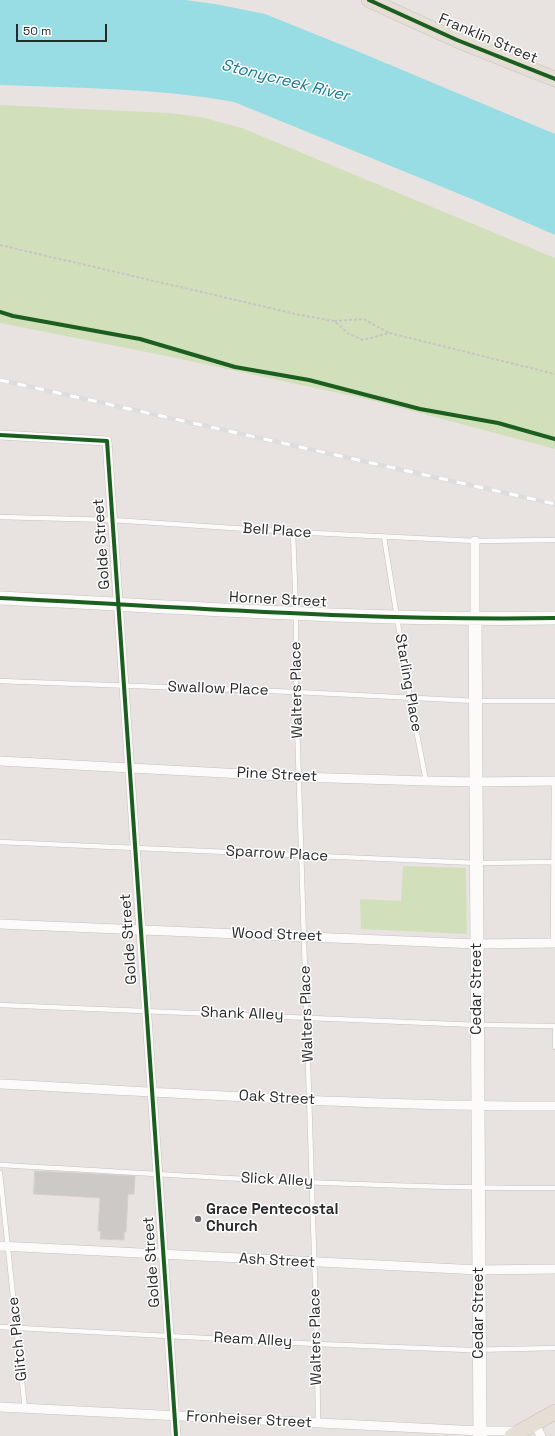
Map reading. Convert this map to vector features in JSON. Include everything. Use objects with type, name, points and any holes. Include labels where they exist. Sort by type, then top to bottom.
[{"type":"main road","name":"Franklin Street","points":[[369,0],[457,40],[555,79]]},
{"type":"main road","points":[[527,1432],[555,1412]]},
{"type":"street","name":"Golde Street","points":[[0,436],[107,441],[176,1436]]},
{"type":"street","name":"Cedar Street","points":[[475,541],[480,1433]]},
{"type":"street","name":"Horner Street","points":[[0,598],[397,617],[475,619],[555,618]]},
{"type":"street","name":"Pine Street","points":[[0,761],[300,777],[426,782],[555,781]]},
{"type":"street","name":"Wood Street","points":[[0,924],[477,944],[554,943]]},
{"type":"street","name":"Oak Street","points":[[0,1084],[309,1100],[478,1106],[555,1106]]},
{"type":"street","name":"Ash Street","points":[[4,1246],[314,1263],[479,1270],[555,1269]]},
{"type":"street","name":"Fronheiser Street","points":[[0,1408],[318,1423],[480,1433],[527,1432]]},
{"type":"lane","name":"Bell Place","points":[[0,517],[112,520],[293,532],[475,541],[555,540]]},
{"type":"lane","name":"Walters Place","points":[[293,532],[296,613],[296,692],[300,777],[301,856],[317,1344],[318,1423]]},
{"type":"lane","name":"Starling Place","points":[[384,537],[410,698],[426,782]]},
{"type":"lane","name":"Swallow Place","points":[[0,681],[296,692],[476,701],[555,701]]},
{"type":"lane","points":[[554,943],[555,781]]},
{"type":"lane","name":"Sparrow Place","points":[[0,842],[477,863],[555,862]]},
{"type":"lane","name":"Shank Alley","points":[[0,1005],[307,1017],[477,1026],[555,1026]]},
{"type":"lane","points":[[555,1026],[555,1047]]},
{"type":"lane","name":"Slick Alley","points":[[0,1165],[312,1182],[478,1188],[555,1188]]},
{"type":"lane","name":"Glitch Place","points":[[0,1173],[4,1246],[17,1328],[25,1409]]},
{"type":"lane","name":"Ream Alley","points":[[0,1328],[169,1335],[317,1344],[479,1350],[555,1348]]},
{"type":"path","points":[[0,245],[293,313],[334,321],[364,319],[389,334],[555,374]]},
{"type":"path","points":[[0,312],[13,316],[140,339],[235,367],[309,380],[420,409],[498,423],[555,439]]},
{"type":"path","points":[[334,321],[349,334],[363,340],[389,334]]},
{"type":"green space","points":[[0,105],[169,113],[201,117],[242,128],[555,258],[555,449],[371,400],[157,354],[0,323]]},
{"type":"green space","points":[[403,866],[466,868],[467,934],[361,929],[360,899],[401,901]]},
{"type":"water","name":"Stonycreek River","points":[[0,0],[185,0],[215,4],[265,14],[555,134],[555,235],[479,202],[234,102],[205,97],[147,91],[0,85]]},
{"type":"building","points":[[35,1171],[135,1176],[134,1194],[128,1194],[126,1232],[124,1232],[124,1240],[100,1239],[101,1231],[98,1231],[100,1198],[34,1194]]},
{"type":"railway","points":[[0,380],[555,504]]},
{"type":"cycle path","points":[[369,0],[457,40],[555,79]]},
{"type":"cycle path","points":[[0,312],[13,316],[140,339],[235,367],[309,380],[420,409],[498,423],[555,439]]},
{"type":"cycle path","points":[[0,435],[107,441],[176,1436]]},
{"type":"cycle path","points":[[0,598],[347,615],[555,618]]},
{"type":"place","name":"Grace Pentecostal Church","points":[[198,1219]]}]
